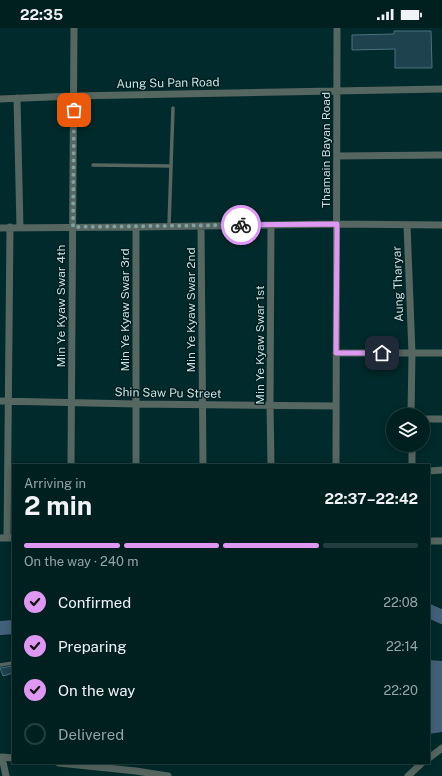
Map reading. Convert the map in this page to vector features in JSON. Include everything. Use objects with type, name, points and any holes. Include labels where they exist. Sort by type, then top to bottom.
[{"type":"street","name":"Min Ye Kyaw Swar 4th","points":[[71,464],[74,28]]},
{"type":"street","name":"Thamain Bayan Road","points":[[336,464],[338,28]]},
{"type":"street","name":"Aung Su Pan Road","points":[[0,99],[74,96],[442,90]]},
{"type":"street","points":[[17,98],[20,228]]},
{"type":"street","points":[[337,156],[442,156]]},
{"type":"street","points":[[0,228],[337,224],[442,225]]},
{"type":"street","name":"Min Ye Kyaw Swar 1st","points":[[271,225],[271,464]]},
{"type":"street","name":"Aung Tharyar","points":[[407,225],[412,353],[411,408]]},
{"type":"street","name":"Min Ye Kyaw Swar 2nd","points":[[201,226],[203,464]]},
{"type":"street","points":[[7,538],[10,227]]},
{"type":"street","name":"Min Ye Kyaw Swar 3rd","points":[[136,227],[136,464]]},
{"type":"street","points":[[336,353],[442,353]]},
{"type":"street","name":"Shin Saw Pu Street","points":[[0,401],[336,406]]},
{"type":"street","points":[[430,419],[442,419]]},
{"type":"street","points":[[412,452],[412,464]]},
{"type":"street","points":[[430,471],[442,470]]},
{"type":"street","points":[[430,541],[442,542]]},
{"type":"street","points":[[430,757],[442,748]]},
{"type":"street","points":[[6,776],[1,757],[12,758]]},
{"type":"street","points":[[68,764],[168,776]]},
{"type":"street","points":[[408,776],[421,764]]},
{"type":"lane","points":[[169,226],[173,108]]},
{"type":"lane","points":[[93,165],[171,166]]},
{"type":"lane","points":[[0,665],[12,663]]},
{"type":"water","points":[[430,660],[442,661],[442,732],[430,734]]},
{"type":"building","points":[[394,31],[431,31],[432,68],[395,68],[395,49],[352,50],[352,35],[394,34]]},
{"type":"building","points":[[12,666],[12,673],[3,676],[0,668]]},
{"type":"waterway","points":[[430,611],[442,617]]},
{"type":"waterway","points":[[0,628],[12,627]]},
{"type":"way so far","points":[[74,110],[73,227],[241,225]]},
{"type":"route","points":[[241,225],[337,224],[336,353],[382,353]]}]
